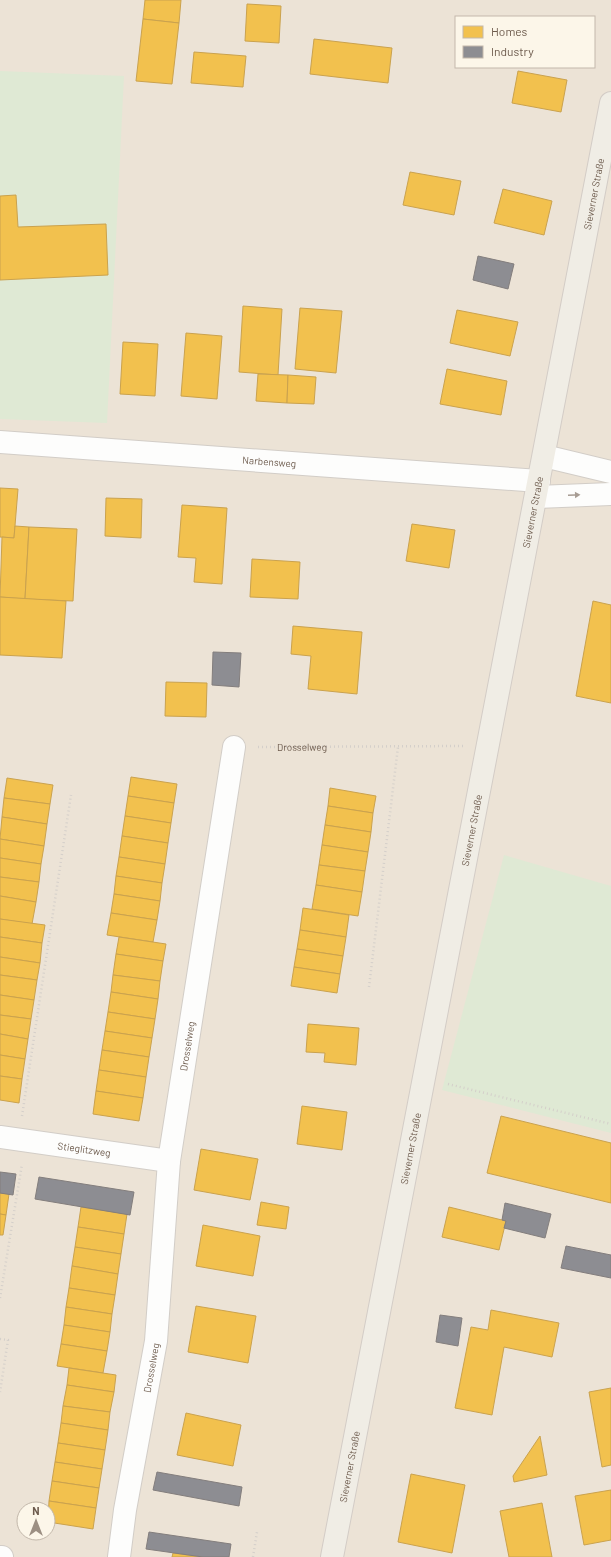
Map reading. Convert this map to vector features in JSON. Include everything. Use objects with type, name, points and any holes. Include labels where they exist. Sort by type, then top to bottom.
[{"type":"main road","name":"Sieverner Straße","points":[[332,1557],[611,103]]},
{"type":"street","name":"Narbensweg","points":[[0,442],[538,489],[611,494]]},
{"type":"street","points":[[544,456],[611,472]]},
{"type":"street","name":"Drosselweg","points":[[118,1557],[125,1510],[156,1341],[169,1161],[234,746]]},
{"type":"street","name":"Stieglitzweg","points":[[15,1139],[169,1161]]},
{"type":"path","name":"Drosselweg","points":[[234,746],[446,746]]},
{"type":"path","points":[[369,987],[398,747]]},
{"type":"path","points":[[0,1298],[15,1139],[71,795]]},
{"type":"path","points":[[424,1078],[611,1124]]},
{"type":"path","points":[[0,1339],[8,1340],[0,1392]]},
{"type":"path","points":[[253,1557],[257,1532]]},
{"type":"shaded area","points":[[0,0],[611,0],[611,1557],[0,1557]]},
{"type":"green space","points":[[0,71],[124,76],[107,423],[0,419]]},
{"type":"green space","points":[[504,855],[611,886],[611,1133],[442,1090]]},
{"type":"building: Homes","points":[[145,0],[181,0],[179,23],[143,19]]},
{"type":"building: Homes","points":[[247,4],[281,6],[279,43],[245,41]]},
{"type":"building: Homes","points":[[143,19],[179,23],[172,84],[136,81]]},
{"type":"building: Homes","points":[[314,39],[392,48],[388,83],[310,74]]},
{"type":"building: Homes","points":[[194,52],[246,56],[243,87],[191,83]]},
{"type":"building: Homes","points":[[518,71],[567,80],[561,112],[512,103]]},
{"type":"building: Homes","points":[[410,172],[461,181],[454,215],[403,205]]},
{"type":"building: Homes","points":[[503,189],[552,201],[544,235],[494,223]]},
{"type":"building: Homes","points":[[16,195],[18,227],[106,224],[108,275],[0,280],[0,196]]},
{"type":"building: Homes","points":[[243,306],[282,309],[278,375],[239,372]]},
{"type":"building: Homes","points":[[300,308],[342,311],[336,373],[295,369]]},
{"type":"building: Homes","points":[[457,310],[518,322],[510,356],[450,343]]},
{"type":"building: Homes","points":[[186,333],[222,336],[217,399],[181,396]]},
{"type":"building: Homes","points":[[123,342],[158,344],[155,396],[120,394]]},
{"type":"building: Homes","points":[[447,369],[507,381],[501,415],[440,404]]},
{"type":"building: Homes","points":[[258,374],[288,375],[287,403],[256,401]]},
{"type":"building: Homes","points":[[288,375],[316,377],[314,404],[287,403]]},
{"type":"building: Homes","points":[[0,488],[18,489],[14,538],[0,537]]},
{"type":"building: Homes","points":[[106,498],[142,499],[141,538],[105,536]]},
{"type":"building: Homes","points":[[182,505],[227,508],[222,584],[194,582],[196,558],[178,557]]},
{"type":"building: Homes","points":[[412,524],[455,530],[449,568],[406,561]]},
{"type":"building: Homes","points":[[15,526],[29,527],[25,599],[0,597],[2,537],[14,538]]},
{"type":"building: Homes","points":[[29,527],[77,529],[73,601],[25,599]]},
{"type":"building: Homes","points":[[252,559],[300,562],[298,599],[250,597]]},
{"type":"building: Homes","points":[[0,597],[66,601],[62,658],[0,655]]},
{"type":"building: Homes","points":[[593,601],[611,605],[611,703],[576,696]]},
{"type":"building: Homes","points":[[293,626],[362,632],[357,694],[308,689],[311,656],[291,654]]},
{"type":"building: Homes","points":[[166,682],[207,683],[206,717],[165,716]]},
{"type":"building: Homes","points":[[131,777],[177,784],[174,803],[128,796]]},
{"type":"building: Homes","points":[[7,778],[53,785],[50,804],[4,798]]},
{"type":"building: Homes","points":[[330,788],[376,796],[373,813],[328,806]]},
{"type":"building: Homes","points":[[128,796],[174,803],[171,823],[125,816]]},
{"type":"building: Homes","points":[[4,798],[50,804],[47,824],[2,817]]},
{"type":"building: Homes","points":[[328,806],[373,813],[371,832],[325,825]]},
{"type":"building: Homes","points":[[125,816],[171,823],[168,843],[122,836]]},
{"type":"building: Homes","points":[[2,817],[47,824],[44,846],[0,839]]},
{"type":"building: Homes","points":[[325,825],[371,832],[368,852],[322,845]]},
{"type":"building: Homes","points":[[122,836],[168,843],[165,864],[119,857]]},
{"type":"building: Homes","points":[[0,839],[44,846],[41,864],[0,858]]},
{"type":"building: Homes","points":[[322,845],[368,852],[365,871],[319,865]]},
{"type":"building: Homes","points":[[119,857],[165,864],[162,883],[116,876]]},
{"type":"building: Homes","points":[[0,858],[41,864],[39,882],[0,877]]},
{"type":"building: Homes","points":[[319,865],[365,871],[362,892],[316,885]]},
{"type":"building: Homes","points":[[116,876],[162,883],[160,901],[114,894]]},
{"type":"building: Homes","points":[[0,877],[39,882],[36,902],[0,896]]},
{"type":"building: Homes","points":[[316,885],[362,892],[358,916],[312,909]]},
{"type":"building: Homes","points":[[114,894],[160,901],[157,920],[111,913]]},
{"type":"building: Homes","points":[[0,896],[36,902],[32,924],[0,919]]},
{"type":"building: Homes","points":[[303,908],[349,915],[346,937],[300,930]]},
{"type":"building: Homes","points":[[111,913],[157,920],[153,942],[107,935]]},
{"type":"building: Homes","points":[[0,919],[45,925],[42,943],[0,937]]},
{"type":"building: Homes","points":[[300,930],[346,937],[343,956],[297,949]]},
{"type":"building: Homes","points":[[0,937],[42,943],[40,963],[0,957]]},
{"type":"building: Homes","points":[[119,937],[166,944],[163,961],[116,954]]},
{"type":"building: Homes","points":[[297,949],[343,956],[340,974],[294,967]]},
{"type":"building: Homes","points":[[116,954],[163,961],[160,981],[113,975]]},
{"type":"building: Homes","points":[[0,957],[40,963],[37,980],[0,975]]},
{"type":"building: Homes","points":[[294,967],[340,974],[337,993],[291,986]]},
{"type":"building: Homes","points":[[0,975],[37,980],[34,1000],[0,995]]},
{"type":"building: Homes","points":[[113,975],[160,981],[158,999],[111,992]]},
{"type":"building: Homes","points":[[111,992],[158,999],[155,1019],[108,1012]]},
{"type":"building: Homes","points":[[0,995],[34,1000],[31,1019],[0,1015]]},
{"type":"building: Homes","points":[[108,1012],[155,1019],[152,1038],[105,1031]]},
{"type":"building: Homes","points":[[0,1015],[31,1019],[28,1039],[0,1034]]},
{"type":"building: Homes","points":[[308,1024],[359,1028],[356,1065],[324,1062],[325,1053],[306,1052]]},
{"type":"building: Homes","points":[[105,1031],[152,1038],[149,1057],[102,1050]]},
{"type":"building: Homes","points":[[0,1034],[28,1039],[25,1059],[0,1055]]},
{"type":"building: Homes","points":[[102,1050],[149,1057],[146,1077],[99,1070]]},
{"type":"building: Homes","points":[[0,1055],[25,1059],[22,1079],[0,1076]]},
{"type":"building: Homes","points":[[99,1070],[146,1077],[143,1098],[96,1091]]},
{"type":"building: Homes","points":[[0,1076],[22,1079],[19,1103],[0,1100]]},
{"type":"building: Homes","points":[[96,1091],[143,1098],[139,1121],[93,1114]]},
{"type":"building: Homes","points":[[302,1106],[347,1112],[342,1150],[297,1144]]},
{"type":"building: Homes","points":[[501,1116],[611,1143],[611,1203],[487,1173]]},
{"type":"building: Homes","points":[[201,1149],[258,1159],[250,1200],[194,1190]]},
{"type":"building: Homes","points":[[0,1193],[9,1194],[6,1215],[0,1214]]},
{"type":"building: Homes","points":[[261,1202],[289,1207],[286,1229],[257,1225]]},
{"type":"building: Homes","points":[[81,1207],[127,1214],[124,1234],[78,1227]]},
{"type":"building: Homes","points":[[449,1207],[506,1221],[499,1250],[442,1237]]},
{"type":"building: Homes","points":[[0,1214],[6,1215],[3,1235],[0,1235]]},
{"type":"building: Homes","points":[[203,1225],[260,1236],[253,1276],[196,1266]]},
{"type":"building: Homes","points":[[78,1227],[124,1234],[121,1254],[75,1247]]},
{"type":"building: Homes","points":[[75,1247],[121,1254],[118,1274],[72,1266]]},
{"type":"building: Homes","points":[[72,1266],[118,1274],[115,1295],[69,1288]]},
{"type":"building: Homes","points":[[69,1288],[115,1295],[112,1314],[66,1307]]},
{"type":"building: Homes","points":[[196,1306],[256,1316],[248,1363],[188,1352]]},
{"type":"building: Homes","points":[[66,1307],[112,1314],[110,1332],[64,1325]]},
{"type":"building: Homes","points":[[491,1310],[559,1323],[552,1357],[504,1347],[492,1415],[455,1408],[471,1327],[488,1330]]},
{"type":"building: Homes","points":[[64,1325],[110,1332],[107,1351],[61,1344]]},
{"type":"building: Homes","points":[[61,1344],[107,1351],[103,1373],[57,1366]]},
{"type":"building: Homes","points":[[69,1368],[116,1375],[114,1392],[67,1385]]},
{"type":"building: Homes","points":[[67,1385],[114,1392],[110,1412],[63,1406]]},
{"type":"building: Homes","points":[[611,1388],[611,1465],[602,1467],[589,1392]]},
{"type":"building: Homes","points":[[63,1406],[110,1412],[108,1430],[61,1423]]},
{"type":"building: Homes","points":[[186,1413],[241,1425],[233,1466],[177,1455]]},
{"type":"building: Homes","points":[[61,1423],[108,1430],[105,1450],[58,1443]]},
{"type":"building: Homes","points":[[540,1436],[547,1475],[514,1482],[513,1476]]},
{"type":"building: Homes","points":[[58,1443],[105,1450],[102,1469],[55,1462]]},
{"type":"building: Homes","points":[[55,1462],[102,1469],[99,1488],[52,1481]]},
{"type":"building: Homes","points":[[411,1474],[465,1485],[452,1553],[398,1542]]},
{"type":"building: Homes","points":[[52,1481],[99,1488],[96,1508],[49,1501]]},
{"type":"building: Homes","points":[[611,1490],[611,1540],[584,1545],[575,1496]]},
{"type":"building: Homes","points":[[56,1502],[96,1508],[93,1529],[56,1523]]},
{"type":"building: Homes","points":[[542,1503],[552,1557],[509,1557],[500,1511]]},
{"type":"building: Homes","points":[[173,1553],[203,1557],[172,1557]]},
{"type":"building: Industry","points":[[478,256],[514,264],[508,289],[473,280]]},
{"type":"building: Industry","points":[[213,652],[241,653],[239,687],[212,685]]},
{"type":"building: Industry","points":[[0,1172],[16,1174],[13,1195],[0,1193]]},
{"type":"building: Industry","points":[[39,1177],[134,1192],[130,1215],[35,1199]]},
{"type":"building: Industry","points":[[505,1203],[551,1214],[545,1238],[504,1228],[506,1221],[502,1220]]},
{"type":"building: Industry","points":[[566,1246],[611,1255],[611,1278],[561,1268]]},
{"type":"building: Industry","points":[[440,1315],[462,1318],[458,1346],[436,1342]]},
{"type":"building: Industry","points":[[157,1472],[242,1487],[239,1506],[153,1490]]},
{"type":"building: Industry","points":[[149,1532],[231,1544],[229,1557],[203,1557],[146,1549]]}]
